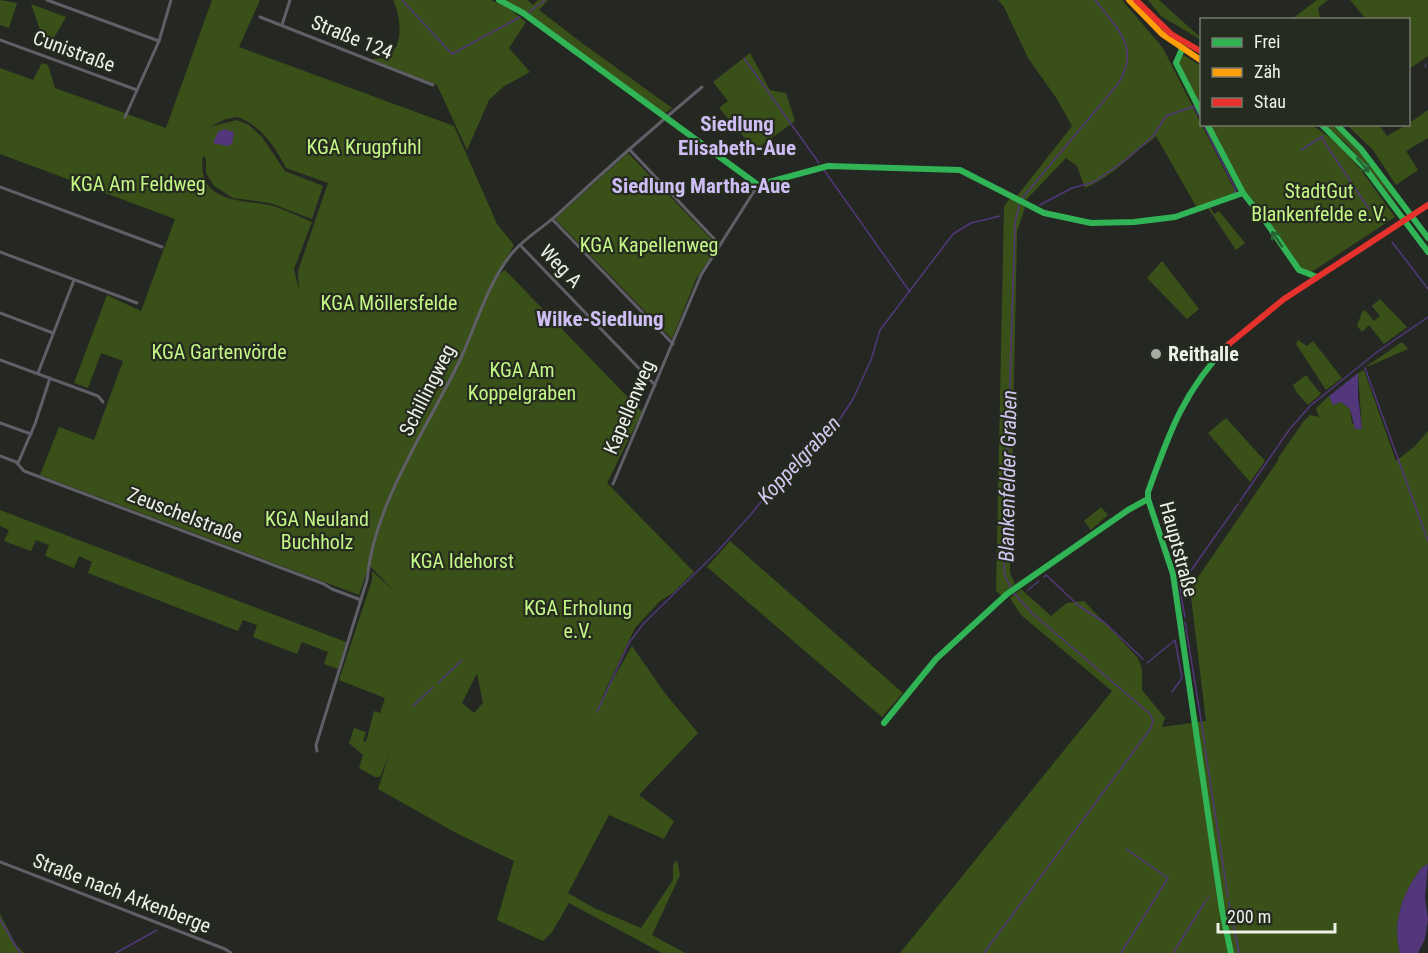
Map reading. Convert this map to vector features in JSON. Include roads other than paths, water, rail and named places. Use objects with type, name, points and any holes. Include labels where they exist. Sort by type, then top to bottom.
[{"type":"street","points":[[47,0],[159,41]]},
{"type":"street","points":[[125,117],[159,41],[171,0]]},
{"type":"street","points":[[282,25],[290,0]]},
{"type":"street","points":[[499,0],[524,14],[758,185],[828,166],[960,170],[1044,213],[1091,223],[1134,222],[1178,216],[1243,193]]},
{"type":"street","points":[[1129,0],[1156,29],[1200,60]]},
{"type":"street","points":[[1136,0],[1171,34],[1200,51]]},
{"type":"street","name":"Straße 124","points":[[260,17],[433,85]]},
{"type":"street","name":"Cunistraße","points":[[0,40],[137,90]]},
{"type":"street","points":[[1182,49],[1176,63],[1200,110]]},
{"type":"street","name":"Schillingweg","points":[[317,751],[316,745],[368,580],[370,556],[391,497],[461,357],[497,276],[520,246],[702,87]]},
{"type":"street","points":[[1208,126],[1243,193],[1295,265],[1303,273],[1317,277]]},
{"type":"street","points":[[1323,126],[1360,161],[1428,252]]},
{"type":"street","points":[[1338,126],[1361,149],[1428,238]]},
{"type":"street","points":[[629,149],[720,245]]},
{"type":"street","name":"Kapellenweg","points":[[613,484],[701,275],[758,185]]},
{"type":"street","points":[[0,188],[162,247]]},
{"type":"street","name":"Hauptstraße","points":[[1231,953],[1222,910],[1173,574],[1148,499],[1148,492],[1170,433],[1200,375],[1229,344],[1302,285],[1428,205]]},
{"type":"street","points":[[552,219],[673,344]]},
{"type":"street","name":"Weg A","points":[[520,246],[655,385]]},
{"type":"street","points":[[0,252],[137,303]]},
{"type":"street","points":[[1302,285],[1303,273]]},
{"type":"street","points":[[38,374],[74,280]]},
{"type":"street","points":[[0,312],[54,333]]},
{"type":"street","points":[[0,360],[98,396],[103,402]]},
{"type":"street","points":[[18,464],[50,378]]},
{"type":"street","points":[[0,423],[31,434]]},
{"type":"street","name":"Zeuschelstraße","points":[[0,456],[18,464],[24,471],[306,577],[361,600]]},
{"type":"street","points":[[884,723],[936,659],[1007,594],[1128,510],[1148,499]]},
{"type":"street","name":"Straße nach Arkenberge","points":[[0,862],[231,953]]},
{"type":"waterway","points":[[402,0],[452,54],[520,17]]},
{"type":"waterway","points":[[529,12],[545,0]]},
{"type":"waterway","name":"Blankenfelder Graben","points":[[1011,588],[1005,576],[1004,567],[1015,223],[1019,205],[1024,196],[1118,84],[1125,71],[1127,49],[1123,39],[1095,0]]},
{"type":"waterway","points":[[744,58],[819,163]]},
{"type":"waterway","points":[[1040,205],[1072,188],[1094,182],[1128,158],[1153,136],[1166,116],[1195,106]]},
{"type":"waterway","points":[[1194,107],[1200,118]]},
{"type":"waterway","points":[[1204,126],[1236,190],[1229,196]]},
{"type":"waterway","points":[[1323,136],[1321,137],[1369,209]]},
{"type":"waterway","points":[[1301,150],[1320,138]]},
{"type":"waterway","points":[[824,170],[910,292]]},
{"type":"waterway","name":"Koppelgraben","points":[[597,712],[629,643],[644,623],[717,552],[783,474],[840,419],[853,399],[871,360],[880,330],[953,234],[971,223],[1000,216]]},
{"type":"waterway","points":[[1392,242],[1428,289]]},
{"type":"waterway","points":[[1240,501],[1289,430],[1310,406],[1377,352],[1428,317]]},
{"type":"waterway","points":[[1365,368],[1428,541]]},
{"type":"waterway","points":[[1181,594],[1180,586],[1238,504]]},
{"type":"waterway","points":[[1044,577],[1046,575],[1079,606],[1104,622],[1143,659]]},
{"type":"waterway","points":[[1028,590],[1039,581]]},
{"type":"waterway","name":"Blankenfelder Graben","points":[[984,953],[1151,728],[1153,721],[1150,714],[1032,613],[1013,592]]},
{"type":"waterway","points":[[1181,596],[1185,617]]},
{"type":"waterway","points":[[1185,622],[1205,744]]},
{"type":"waterway","points":[[1147,663],[1175,640],[1182,678],[1172,692]]},
{"type":"waterway","points":[[438,683],[462,660]]},
{"type":"waterway","points":[[413,706],[433,687]]},
{"type":"waterway","points":[[1205,748],[1228,897]]},
{"type":"waterway","points":[[1121,953],[1168,878],[1126,849]]},
{"type":"waterway","points":[[1173,953],[1205,902]]},
{"type":"waterway","points":[[1229,902],[1239,953]]},
{"type":"waterway","points":[[0,919],[20,953]]},
{"type":"waterway","points":[[116,953],[157,930]]},
{"type":"place","name":"Reithalle","points":[[1156,354]]},
{"type":"district","name":"Siedlung Elisabeth-Aue","points":[[737,136]]},
{"type":"district","name":"Siedlung Martha-Aue","points":[[701,186]]},
{"type":"district","name":"Wilke-Siedlung","points":[[600,319]]},
{"type":"park label","name":"KGA Krugpfuhl","points":[[364,147]]},
{"type":"park label","name":"KGA Am Feldweg","points":[[138,184]]},
{"type":"park label","name":"StadtGut Blankenfelde e.V.","points":[[1319,202]]},
{"type":"park label","name":"KGA Kapellenweg","points":[[649,245]]},
{"type":"park label","name":"KGA Möllersfelde","points":[[389,303]]},
{"type":"park label","name":"KGA Gartenvörde","points":[[219,352]]},
{"type":"park label","name":"KGA Am Koppelgraben","points":[[522,382]]},
{"type":"park label","name":"KGA Neuland Buchholz","points":[[317,530]]},
{"type":"park label","name":"KGA Idehorst","points":[[462,561]]},
{"type":"park label","name":"KGA Erholung e.V.","points":[[578,620]]}]
